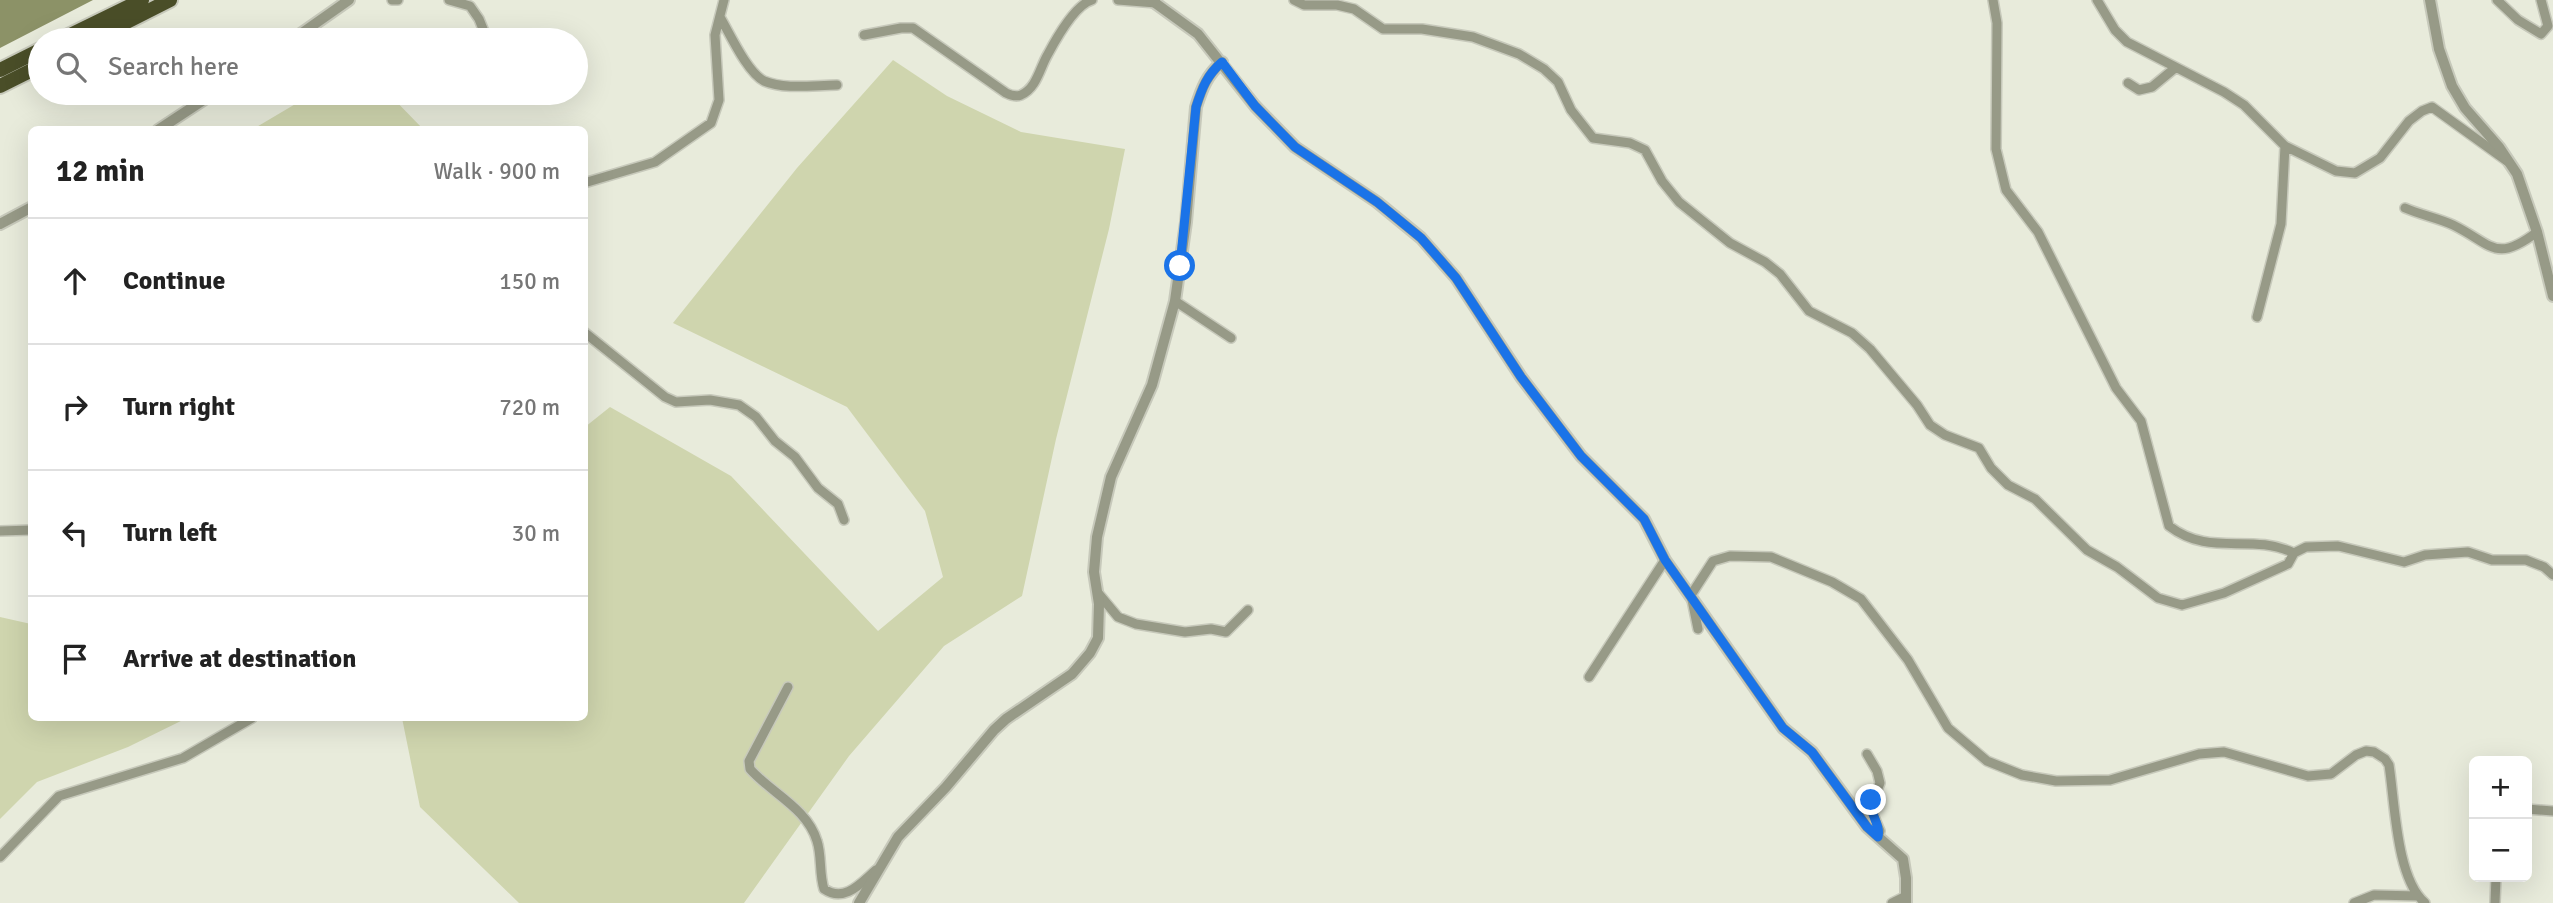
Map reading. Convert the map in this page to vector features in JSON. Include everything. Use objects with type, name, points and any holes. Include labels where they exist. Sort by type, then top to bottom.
[{"type":"highway","points":[[85,28],[142,0]]},
{"type":"highway","points":[[115,28],[170,0]]},
{"type":"highway","points":[[0,70],[28,56]]},
{"type":"highway","points":[[0,86],[28,72]]},
{"type":"street","points":[[309,28],[349,0]]},
{"type":"street","points":[[392,0],[398,0]]},
{"type":"street","points":[[449,0],[470,6],[483,28]]},
{"type":"street","points":[[588,182],[655,162],[711,123],[719,100],[715,35],[724,0]]},
{"type":"street","points":[[864,35],[913,28],[1006,93],[1012,96],[1021,95],[1034,84],[1047,55],[1077,9],[1092,0]]},
{"type":"street","points":[[1118,0],[1153,2],[1198,34],[1255,106],[1295,147],[1377,202],[1430,248],[1456,278],[1521,377],[1581,456],[1644,519],[1665,560],[1783,728],[1812,752],[1867,827],[1903,859],[1906,900],[1892,903]]},
{"type":"street","points":[[1294,0],[1304,5],[1336,5],[1354,9],[1383,29],[1422,29],[1473,37],[1518,54],[1544,69],[1558,82],[1571,110],[1592,138],[1630,143],[1645,150],[1662,181],[1679,202],[1730,243],[1765,262],[1780,274],[1809,311],[1852,333],[1870,349],[1930,425],[1945,435],[1979,448],[1991,468],[2008,485],[2035,499],[2087,550],[2117,567],[2158,598],[2182,605],[2224,593],[2288,564],[2294,553],[2306,547],[2345,547],[2390,561],[2404,562],[2425,555],[2468,552],[2492,560],[2526,560],[2544,567],[2553,575]]},
{"type":"street","points":[[1993,0],[1997,23],[1996,149],[2006,190],[2038,232],[2116,388],[2141,421],[2169,526],[2182,536],[2213,545],[2257,542],[2294,553]]},
{"type":"street","points":[[2097,0],[2115,30],[2127,42],[2224,92],[2244,105],[2285,146],[2336,171],[2355,173],[2380,158],[2409,121],[2432,107],[2509,162]]},
{"type":"street","points":[[2430,0],[2439,49],[2452,86],[2465,108],[2518,174],[2537,232],[2553,296]]},
{"type":"street","points":[[2497,0],[2518,20],[2542,34],[2548,26],[2542,0]]},
{"type":"street","points":[[720,17],[751,69],[763,80],[783,85],[837,85]]},
{"type":"street","points":[[859,903],[898,837],[946,787],[994,730],[1072,674],[1082,665],[1098,638],[1099,604],[1095,588],[1097,537],[1111,477],[1152,385],[1175,301],[1186,222],[1196,107],[1211,72],[1222,62]]},
{"type":"street","points":[[2128,83],[2139,90],[2152,87],[2175,68]]},
{"type":"street","points":[[164,126],[196,105]]},
{"type":"street","points":[[2257,317],[2281,224],[2285,146]]},
{"type":"street","points":[[2405,208],[2453,226],[2495,249],[2515,247],[2537,232]]},
{"type":"street","points":[[0,224],[28,209]]},
{"type":"street","points":[[1175,301],[1231,338]]},
{"type":"street","points":[[588,335],[665,397],[676,402],[724,401],[739,405],[756,416],[775,441],[795,457],[818,488],[838,504],[844,520]]},
{"type":"street","points":[[0,530],[28,530]]},
{"type":"street","points":[[1698,629],[1691,595],[1713,561],[1730,555],[1771,557],[1832,582],[1861,599],[1908,660],[1948,728],[1987,761],[2022,775],[2056,781],[2110,780],[2199,754],[2224,752],[2308,776],[2331,774],[2356,754],[2374,752],[2389,765],[2404,869],[2422,900]]},
{"type":"street","points":[[1589,677],[1665,560]]},
{"type":"street","points":[[1095,588],[1118,617],[1136,624],[1185,632],[1211,629],[1226,632],[1248,610]]},
{"type":"street","points":[[788,687],[749,761],[750,769],[794,807],[810,825],[817,842],[824,889],[839,895],[852,892],[878,868]]},
{"type":"street","points":[[0,857],[59,796],[183,758],[247,721]]},
{"type":"street","points":[[1867,754],[1881,783],[1870,807],[1880,831],[1878,837]]},
{"type":"street","points":[[2532,809],[2553,811]]},
{"type":"street","points":[[2496,882],[2496,903]]},
{"type":"street","points":[[2354,903],[2374,895],[2422,900]]},
{"type":"shaded area","points":[[0,0],[93,0],[39,28],[28,28],[28,34],[0,48]]},
{"type":"shaded area","points":[[893,60],[947,96],[1021,132],[1125,149],[1109,229],[1056,439],[1022,596],[944,646],[849,756],[744,903],[519,903],[420,807],[403,721],[588,721],[588,425],[610,407],[731,476],[878,631],[943,577],[925,511],[847,407],[673,323],[797,168]]},
{"type":"shaded area","points":[[294,105],[400,105],[420,126],[258,126]]},
{"type":"shaded area","points":[[0,617],[28,623],[28,721],[181,721],[128,747],[37,782],[0,819]]},
{"type":"route","points":[[1180,266],[1196,107],[1211,72],[1222,62],[1255,106],[1295,147],[1377,202],[1421,238],[1456,278],[1521,377],[1581,456],[1644,519],[1665,560],[1783,728],[1812,752],[1867,827],[1878,837],[1880,831],[1870,807],[1871,800]]}]
